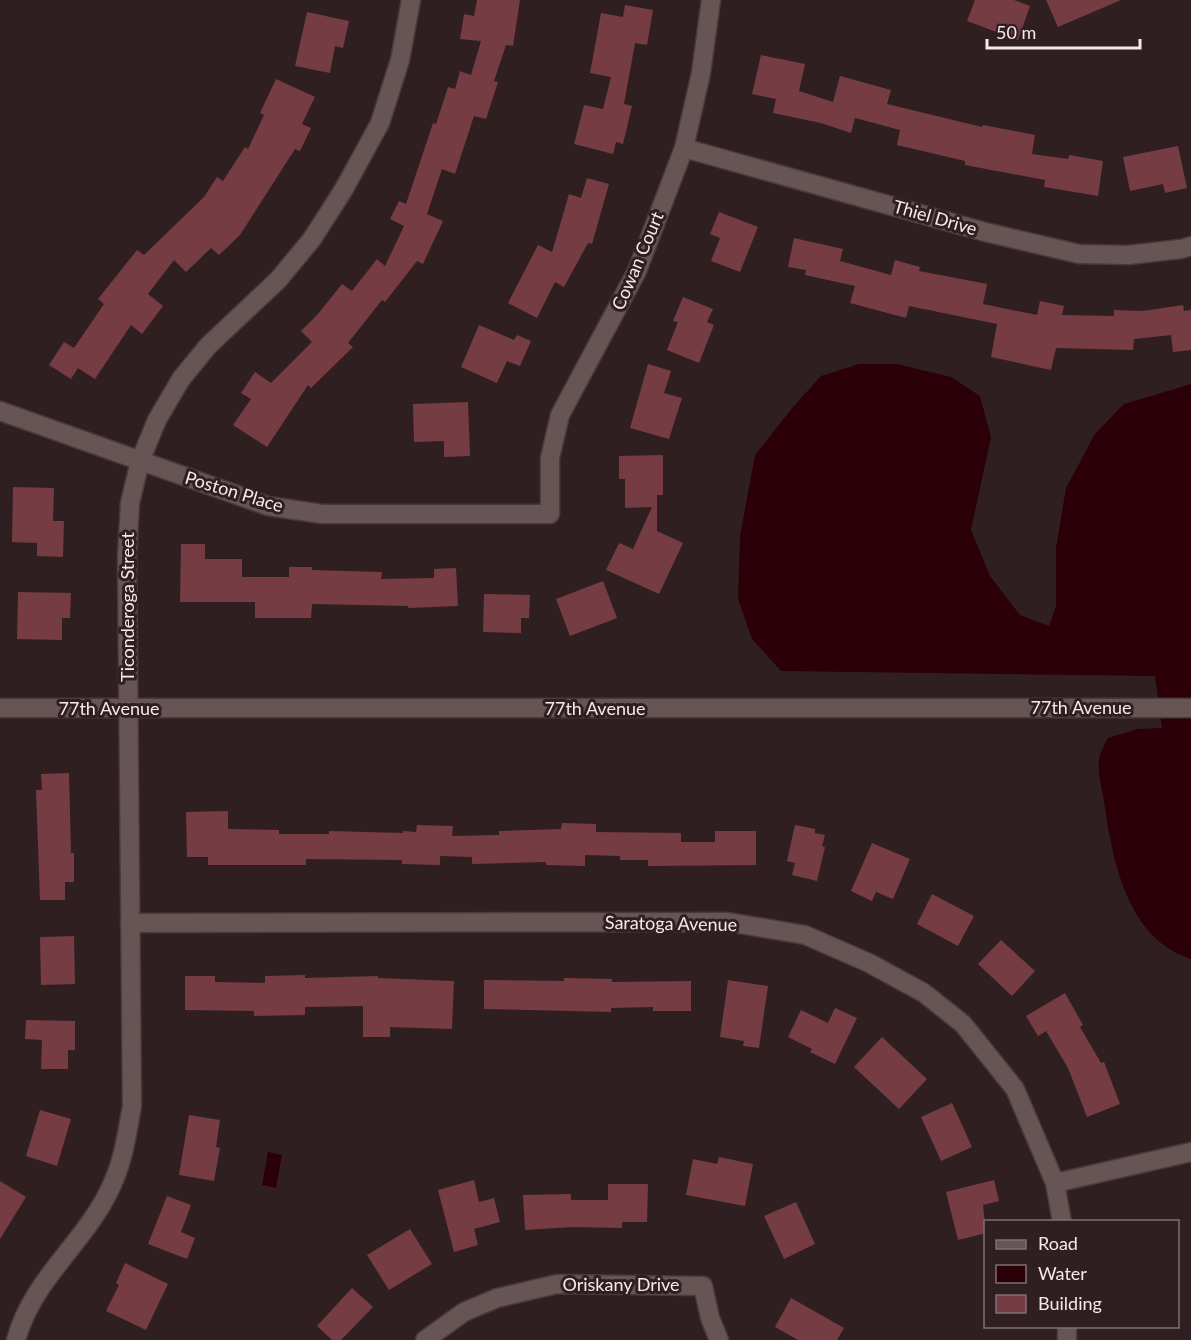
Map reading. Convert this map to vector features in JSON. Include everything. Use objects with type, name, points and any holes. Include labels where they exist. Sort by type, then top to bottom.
[{"type":"street","name":"Ticonderoga Street","points":[[16,1340],[33,1297],[106,1196],[124,1156],[132,1106],[127,556],[130,503],[140,461],[157,420],[181,379],[208,346],[278,280],[306,248],[344,189],[380,123],[400,60],[411,0]]},
{"type":"street","name":"Cowan Court","points":[[550,514],[550,458],[560,415],[637,271],[684,148],[701,73],[711,0]]},
{"type":"street","name":"Thiel Drive","points":[[684,148],[985,232],[1079,254],[1128,255],[1191,246]]},
{"type":"street","name":"Poston Place","points":[[0,411],[268,506],[322,514],[550,514]]},
{"type":"street","name":"77th Avenue","points":[[0,708],[1191,708]]},
{"type":"street","name":"Saratoga Avenue","points":[[130,923],[728,922],[805,935],[869,963],[924,993],[963,1024],[1015,1089],[1055,1183],[1062,1220]]},
{"type":"street","points":[[1055,1183],[1191,1152]]},
{"type":"street","name":"Oriskany Drive","points":[[425,1340],[464,1312],[497,1298],[557,1284],[703,1286],[710,1318],[719,1340]]},
{"type":"water","points":[[859,364],[897,364],[951,377],[980,396],[991,437],[971,530],[990,576],[1020,615],[1049,626],[1056,606],[1056,548],[1066,488],[1095,434],[1124,404],[1191,384],[1191,959],[1169,949],[1152,934],[1137,916],[1126,894],[1112,847],[1099,774],[1100,756],[1108,738],[1137,729],[1162,728],[1155,676],[781,671],[752,639],[738,599],[740,536],[755,455],[821,376]]},
{"type":"water","points":[[268,1152],[282,1155],[276,1188],[262,1185]]},
{"type":"building","points":[[477,0],[520,0],[513,46],[506,45],[494,81],[498,82],[486,119],[474,116],[455,174],[442,169],[427,214],[443,221],[423,264],[417,261],[385,302],[382,300],[348,343],[353,347],[311,388],[308,385],[267,447],[233,425],[251,399],[241,393],[255,372],[271,383],[312,342],[301,331],[342,284],[352,291],[377,259],[385,266],[404,226],[390,219],[399,201],[406,204],[433,123],[436,124],[448,87],[455,89],[460,71],[471,75],[481,41],[460,39],[464,14],[474,16]]},
{"type":"building","points":[[975,0],[1014,0],[1030,6],[1018,40],[967,21]]},
{"type":"building","points":[[1046,0],[1121,0],[1058,27]]},
{"type":"building","points":[[625,5],[653,10],[647,45],[635,43],[624,104],[632,106],[623,144],[616,142],[613,154],[574,144],[584,105],[603,109],[611,77],[590,73],[601,13],[623,17]]},
{"type":"building","points":[[307,12],[349,21],[343,48],[335,46],[330,73],[295,66]]},
{"type":"building","points":[[761,55],[805,64],[799,91],[833,102],[840,76],[891,90],[887,104],[982,127],[983,125],[1035,135],[1032,154],[1068,159],[1069,155],[1103,161],[1098,196],[1044,187],[1045,180],[965,165],[965,161],[897,145],[900,130],[855,118],[851,133],[821,123],[773,113],[776,99],[752,94]]},
{"type":"building","points":[[276,79],[315,97],[302,124],[311,128],[300,151],[295,149],[240,235],[219,255],[211,248],[186,272],[174,260],[148,294],[163,306],[142,334],[131,325],[95,379],[78,368],[71,379],[49,365],[64,342],[74,348],[104,304],[98,299],[137,250],[144,255],[204,197],[217,177],[223,181],[245,147],[248,149],[264,115],[260,113]]},
{"type":"building","points":[[1178,146],[1187,188],[1165,193],[1163,184],[1130,191],[1123,157]]},
{"type":"building","points":[[587,178],[609,184],[592,244],[588,243],[564,287],[555,282],[537,318],[508,303],[538,245],[552,252],[569,194],[581,198]]},
{"type":"building","points":[[719,212],[758,227],[740,272],[711,261],[720,238],[710,234]]},
{"type":"building","points":[[794,238],[843,249],[840,261],[891,275],[895,260],[920,267],[919,271],[987,284],[983,304],[1037,315],[1040,301],[1064,306],[1062,315],[1114,316],[1114,310],[1143,311],[1183,305],[1184,311],[1191,310],[1191,350],[1173,352],[1171,335],[1134,339],[1133,350],[1056,348],[1051,370],[991,357],[997,324],[909,306],[906,318],[850,303],[855,286],[805,275],[806,270],[788,267]]},
{"type":"building","points":[[683,297],[713,309],[707,322],[714,325],[699,363],[667,350],[678,322],[673,321]]},
{"type":"building","points":[[479,325],[514,340],[517,335],[531,341],[520,366],[507,361],[497,383],[461,367]]},
{"type":"building","points":[[648,364],[671,371],[664,393],[682,398],[669,439],[630,428]]},
{"type":"building","points":[[468,402],[470,456],[444,457],[444,441],[414,442],[413,404]]},
{"type":"building","points":[[663,455],[663,495],[657,495],[657,531],[683,543],[659,594],[606,570],[619,543],[633,549],[652,507],[625,508],[625,479],[619,479],[619,456]]},
{"type":"building","points":[[13,487],[54,488],[53,521],[64,521],[63,557],[37,556],[37,543],[12,542]]},
{"type":"building","points":[[181,544],[205,544],[205,559],[242,559],[242,577],[289,577],[289,567],[312,567],[312,570],[382,572],[381,579],[434,578],[434,569],[456,568],[458,606],[408,608],[408,606],[312,604],[311,618],[255,618],[255,602],[180,602]]},
{"type":"building","points":[[603,581],[617,618],[570,636],[556,599]]},
{"type":"building","points":[[18,592],[71,593],[70,618],[62,618],[62,640],[17,639]]},
{"type":"building","points":[[484,594],[530,595],[529,618],[521,618],[521,633],[483,632]]},
{"type":"building","points":[[69,773],[74,882],[65,882],[65,900],[40,900],[36,790],[42,790],[41,774]]},
{"type":"building","points":[[228,811],[228,829],[279,830],[279,834],[329,834],[329,831],[403,833],[403,831],[416,832],[417,825],[453,826],[452,836],[499,835],[499,831],[561,829],[562,823],[596,824],[596,832],[681,833],[681,842],[715,842],[715,831],[756,831],[756,865],[648,866],[648,860],[620,860],[620,856],[585,855],[585,866],[546,865],[546,862],[472,864],[472,857],[440,856],[440,865],[402,864],[402,860],[306,859],[306,865],[208,865],[208,857],[187,857],[186,812]]},
{"type":"building","points":[[795,825],[815,829],[815,833],[825,835],[822,846],[825,847],[817,881],[792,875],[795,863],[787,861]]},
{"type":"building","points":[[872,843],[910,859],[893,899],[876,892],[872,901],[851,891]]},
{"type":"building","points":[[932,894],[974,916],[958,946],[917,924]]},
{"type":"building","points":[[74,936],[75,984],[41,985],[40,937]]},
{"type":"building","points":[[1001,940],[1035,971],[1012,996],[978,964]]},
{"type":"building","points":[[305,975],[305,978],[378,976],[378,978],[454,981],[452,1029],[390,1027],[390,1037],[363,1037],[363,1006],[305,1007],[305,1015],[254,1016],[254,1011],[185,1010],[185,976],[215,976],[215,982],[265,983],[265,976]]},
{"type":"building","points":[[564,978],[612,979],[612,982],[691,981],[691,1011],[653,1011],[653,1007],[611,1008],[611,1012],[484,1009],[484,980],[564,981]]},
{"type":"building","points":[[728,980],[768,986],[759,1048],[743,1046],[744,1041],[720,1037]]},
{"type":"building","points":[[1065,993],[1083,1025],[1080,1027],[1101,1063],[1104,1062],[1120,1104],[1087,1117],[1068,1068],[1046,1031],[1038,1036],[1026,1016]]},
{"type":"building","points":[[835,1008],[857,1018],[835,1064],[810,1052],[812,1049],[788,1037],[801,1010],[828,1023]]},
{"type":"building","points":[[26,1020],[75,1021],[75,1050],[68,1050],[68,1069],[41,1069],[42,1040],[25,1039]]},
{"type":"building","points":[[882,1037],[927,1079],[899,1109],[854,1067]]},
{"type":"building","points":[[952,1103],[972,1147],[941,1161],[921,1117]]},
{"type":"building","points":[[40,1110],[71,1119],[57,1166],[26,1156]]},
{"type":"building","points":[[189,1115],[220,1120],[216,1147],[220,1148],[214,1181],[179,1175]]},
{"type":"building","points":[[719,1157],[753,1164],[745,1206],[686,1195],[693,1159],[717,1164]]},
{"type":"building","points":[[474,1180],[479,1202],[494,1198],[500,1222],[474,1229],[478,1245],[454,1252],[438,1190]]},
{"type":"building","points":[[994,1180],[999,1201],[983,1205],[984,1234],[958,1240],[946,1192]]},
{"type":"building","points":[[0,1181],[26,1197],[0,1239]]},
{"type":"building","points":[[608,1184],[648,1184],[647,1222],[622,1222],[622,1228],[572,1227],[525,1230],[523,1195],[571,1194],[571,1200],[608,1200]]},
{"type":"building","points":[[167,1196],[191,1205],[181,1232],[195,1238],[187,1259],[148,1244]]},
{"type":"building","points":[[796,1202],[815,1244],[784,1259],[764,1216]]},
{"type":"building","points":[[410,1229],[432,1264],[389,1290],[367,1255]]},
{"type":"building","points":[[125,1263],[168,1284],[146,1330],[106,1311],[119,1285],[116,1283]]},
{"type":"building","points":[[352,1288],[373,1307],[341,1340],[332,1340],[317,1326]]},
{"type":"building","points":[[791,1298],[844,1328],[837,1340],[798,1340],[775,1327]]}]
